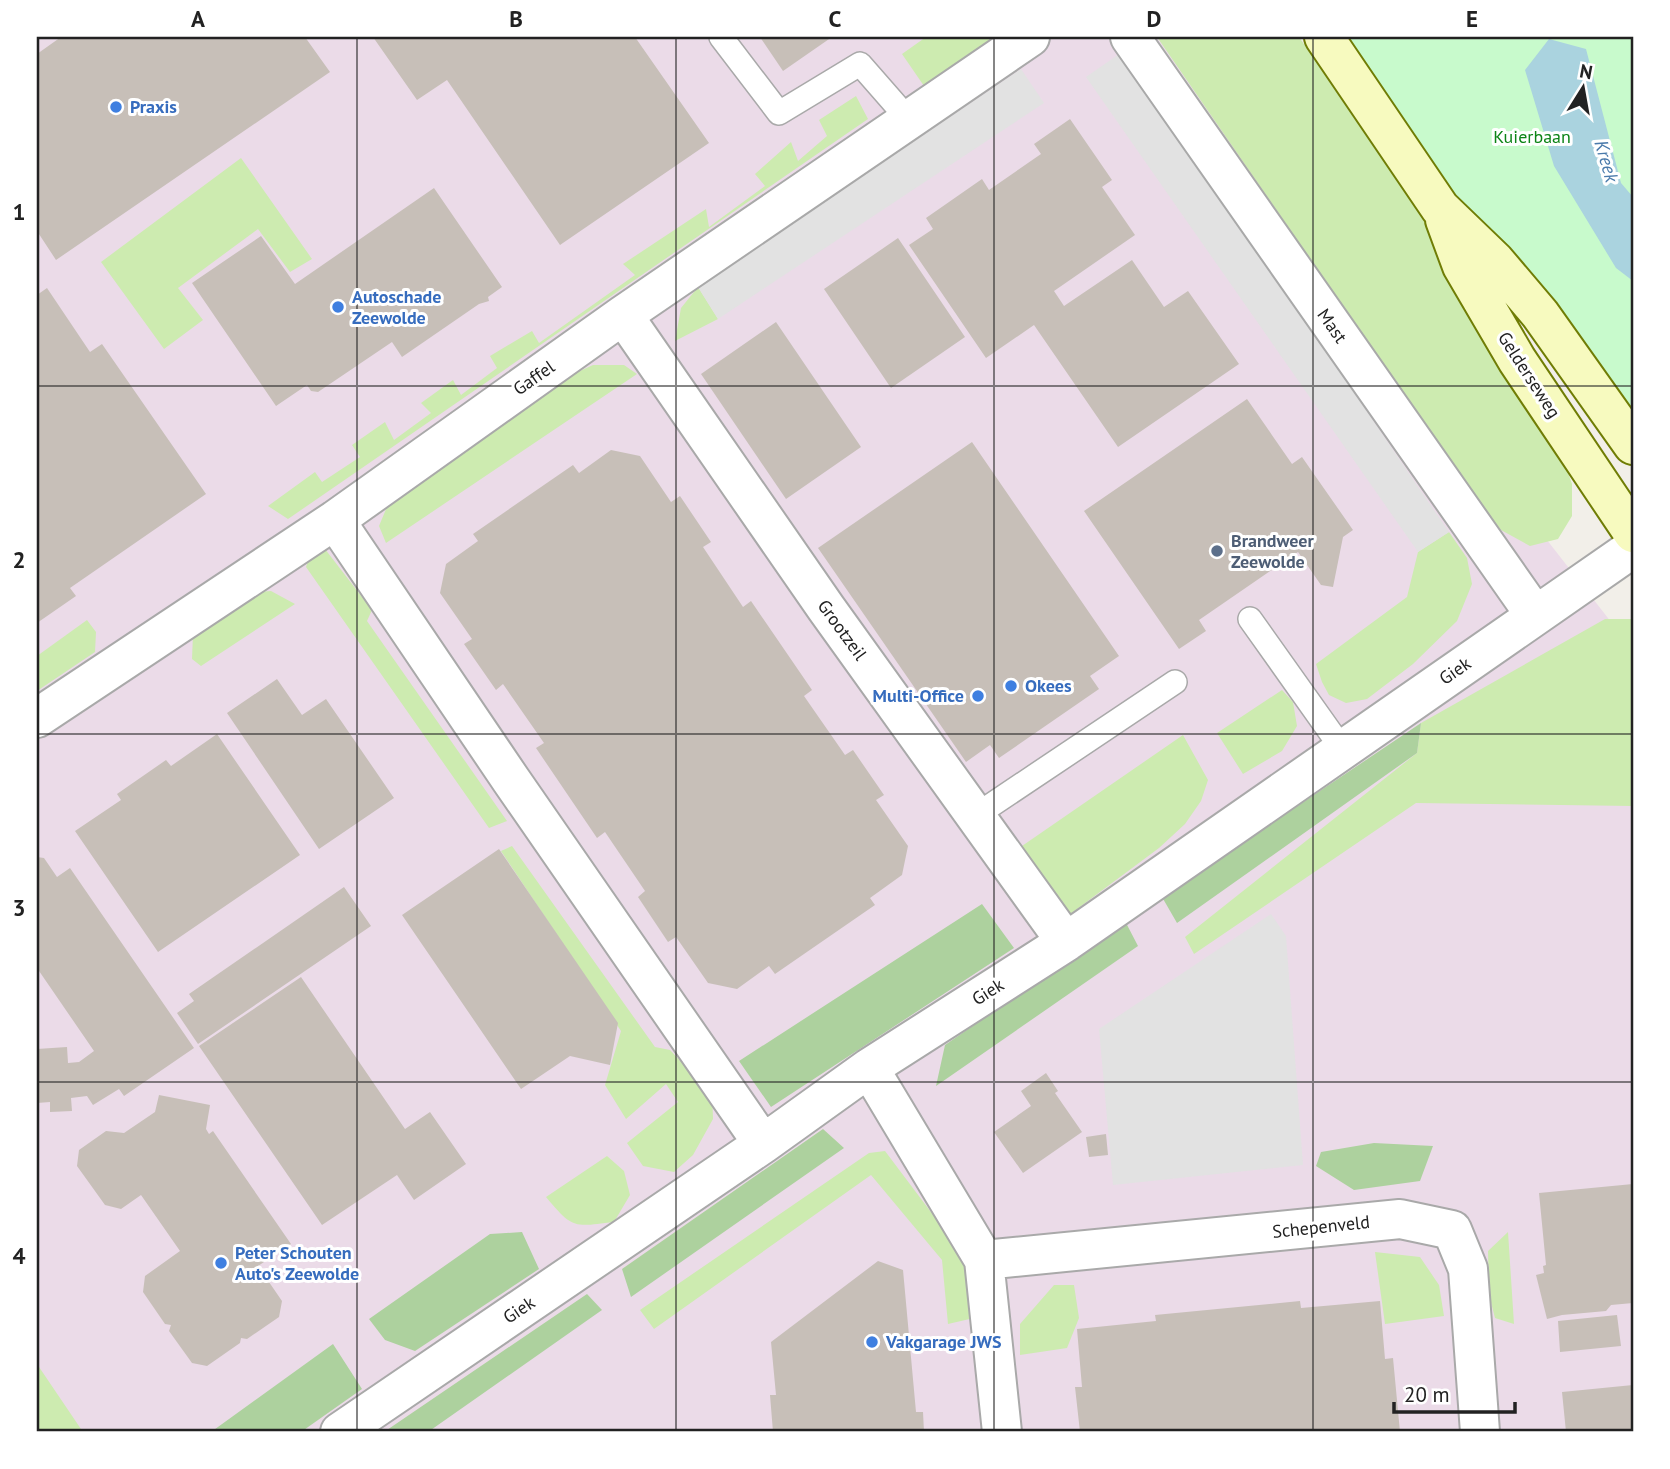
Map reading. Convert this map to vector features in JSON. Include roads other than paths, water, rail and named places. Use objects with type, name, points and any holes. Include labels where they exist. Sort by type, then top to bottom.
[{"type":"street","name":"Gaffel","points":[[37,718],[335,520],[622,315],[1030,37]]},
{"type":"street","name":"Mast","points":[[1130,37],[1535,615]]},
{"type":"street","name":"Gelderseweg","points":[[1324,37],[1440,208],[1495,261],[1541,314],[1633,445]]},
{"type":"street","name":"Gelderseweg","points":[[1440,208],[1462,266],[1517,360],[1633,533]]},
{"type":"street","name":"Grootzeil","points":[[622,315],[818,597],[1066,943]]},
{"type":"street","points":[[335,520],[763,1144]]},
{"type":"street","name":"Giek","points":[[340,1432],[763,1144],[869,1068],[1066,943],[1633,548]]},
{"type":"street","points":[[869,1068],[984,1260],[1002,1432]]},
{"type":"street","name":"Schepenveld","points":[[984,1260],[1400,1219],[1452,1230],[1468,1269],[1480,1432]]},
{"type":"lane","points":[[721,37],[779,113],[860,64],[909,120]]},
{"type":"lane","points":[[1250,619],[1343,750]]},
{"type":"lane","points":[[975,816],[1175,682]]},
{"type":"water","name":"Kreek","points":[[1549,39],[1586,49],[1621,183],[1633,197],[1633,281],[1616,268],[1554,166],[1525,70]]},
{"type":"place","name":"Praxis","points":[[116,107]]},
{"type":"place","name":"Autoschade Zeewolde","points":[[338,307]]},
{"type":"place","name":"Brandweer Zeewolde","points":[[1217,551]]},
{"type":"place","name":"Okees","points":[[1011,686]]},
{"type":"place","name":"Multi-Office","points":[[978,696]]},
{"type":"place","name":"Peter Schouten Auto's Zeewolde","points":[[221,1263]]},
{"type":"place","name":"Vakgarage JWS","points":[[872,1342]]},
{"type":"park label","name":"Kuierbaan","points":[[1532,137]]}]
